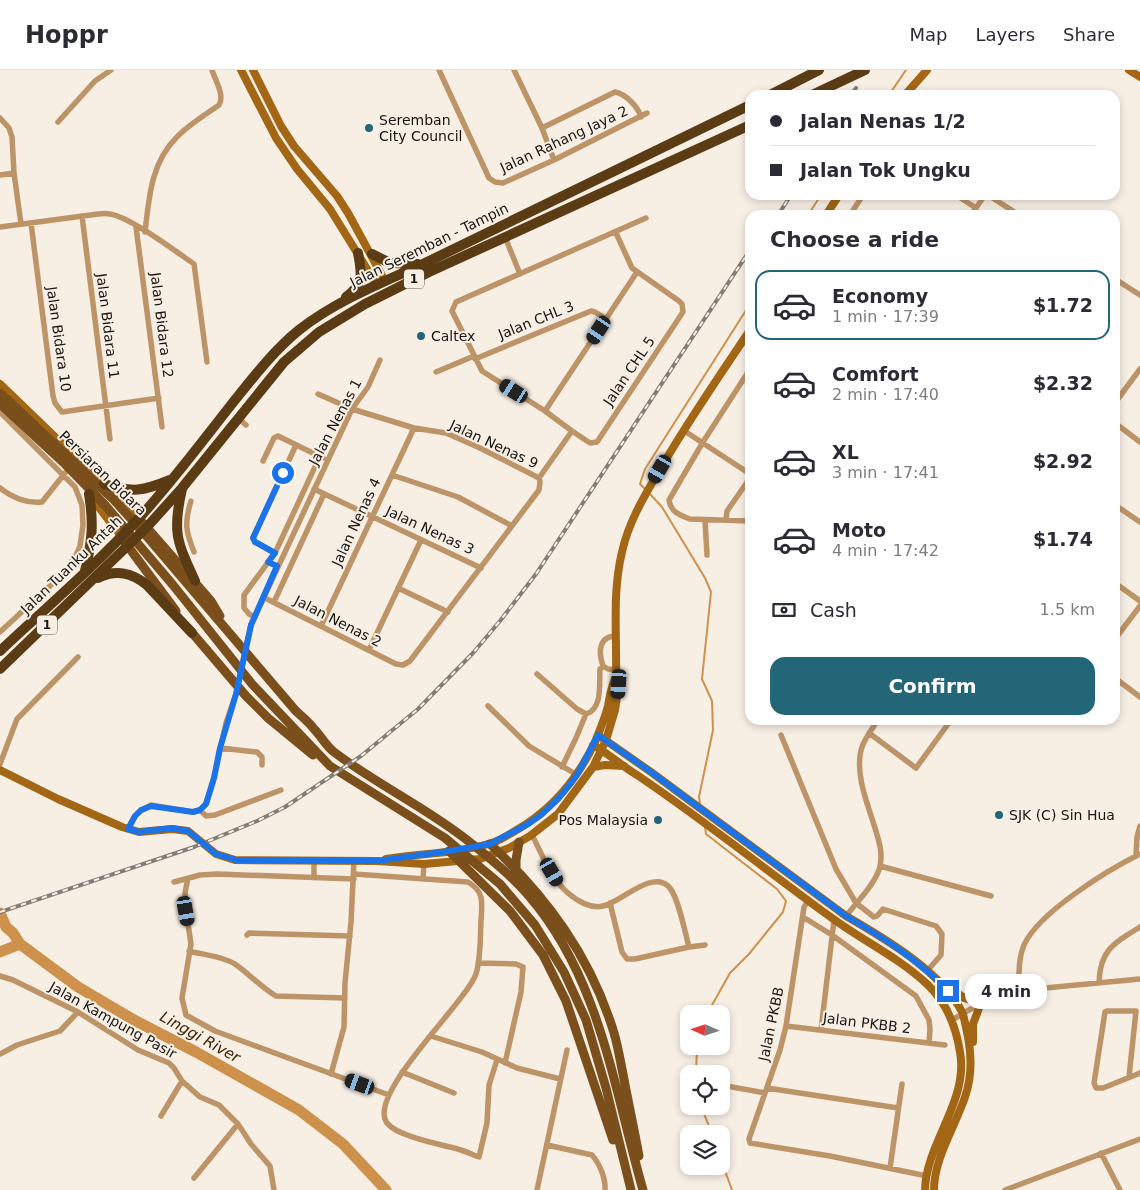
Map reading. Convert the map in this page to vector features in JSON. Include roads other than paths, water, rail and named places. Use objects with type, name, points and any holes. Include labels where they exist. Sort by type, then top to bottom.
[{"type":"highway","points":[[780,90],[819,70]]},
{"type":"highway","points":[[823,90],[865,70]]},
{"type":"highway","name":"Jalan Seremban - Tampin","points":[[138,518],[172,479],[256,373],[280,347],[299,330],[333,307],[745,107]]},
{"type":"highway","name":"Jalan Seremban - Tampin","points":[[147,527],[242,422],[261,389],[284,362],[319,332],[365,304],[429,272],[745,127]]},
{"type":"highway","points":[[333,307],[351,293],[360,282],[362,272],[358,253]]},
{"type":"highway","points":[[372,254],[390,263],[423,264]]},
{"type":"highway","points":[[104,484],[131,491],[149,488],[172,479]]},
{"type":"highway","points":[[182,488],[176,514],[176,528],[178,541],[195,582]]},
{"type":"highway","points":[[84,572],[92,532],[92,514],[88,494]]},
{"type":"highway","name":"Jalan Tuanku Antah","points":[[0,651],[138,518]]},
{"type":"highway","name":"Jalan Tuanku Antah","points":[[0,669],[147,527]]},
{"type":"highway","points":[[93,581],[104,575],[131,574],[148,585],[192,633]]},
{"type":"main road","points":[[241,70],[281,145],[297,169],[330,209],[358,253],[381,283]]},
{"type":"main road","points":[[253,70],[281,126],[303,157],[337,196],[348,213],[372,254],[381,283]]},
{"type":"main road","points":[[909,90],[927,70]]},
{"type":"main road","points":[[1129,70],[1140,77]]},
{"type":"main road","points":[[0,770],[58,799],[128,829],[139,832],[172,828],[188,831],[216,854],[236,860],[377,861],[424,864],[480,859],[499,852],[532,835],[558,814],[593,767],[606,740],[618,698],[619,684],[616,673],[616,590],[622,552],[632,522],[652,483],[684,430],[745,338]]},
{"type":"main road","name":"Persiaran Bidara","points":[[0,384],[138,518]]},
{"type":"main road","name":"Persiaran Bidara","points":[[0,393],[114,500],[230,634]]},
{"type":"main road","name":"Persiaran Bidara","points":[[0,404],[65,464],[105,505],[173,585],[252,684],[330,766]]},
{"type":"main road","name":"Persiaran Bidara","points":[[0,411],[88,494],[121,536]]},
{"type":"main road","points":[[109,521],[117,521],[120,518],[123,506],[121,501]]},
{"type":"main road","points":[[138,518],[211,601],[230,634],[332,750],[465,839],[498,866],[528,895],[546,918],[572,960],[588,995],[603,1040],[644,1190]]},
{"type":"main road","points":[[121,536],[192,633],[246,696],[268,718],[299,745],[445,838],[500,884],[535,925],[564,972],[586,1020],[606,1088],[630,1190]]},
{"type":"main road","points":[[151,575],[150,563],[154,557],[158,554],[170,553]]},
{"type":"main road","points":[[377,861],[490,844],[541,815],[559,798],[577,775],[593,745],[598,735],[616,673]]},
{"type":"main road","points":[[598,735],[709,821],[806,904],[896,960],[928,985],[941,1001],[952,1020],[962,1068],[960,1082],[926,1176],[925,1190]]},
{"type":"main road","points":[[593,745],[699,813]]},
{"type":"main road","points":[[593,767],[605,765],[624,766]]},
{"type":"main road","points":[[709,821],[927,971],[942,984],[963,1013],[971,1053],[969,1084],[940,1160],[935,1177],[934,1190]]},
{"type":"main road","points":[[517,870],[516,860],[519,842]]},
{"type":"main road","points":[[490,844],[517,870],[554,912],[576,946],[604,1005],[614,1034],[644,1190]]},
{"type":"main road","points":[[449,851],[510,911],[543,955],[566,1001],[630,1190]]},
{"type":"main road","points":[[498,899],[494,883],[499,874],[507,869],[517,870]]},
{"type":"main road","points":[[942,984],[964,998],[981,1003],[973,1024],[973,1048],[971,1053]]},
{"type":"street","points":[[58,122],[95,81],[111,70]]},
{"type":"street","points":[[146,232],[150,190],[157,167],[164,154],[178,136],[222,101],[222,95],[212,70]]},
{"type":"street","name":"Jalan Rahang Jaya 2","points":[[440,70],[489,178],[496,182],[503,182],[554,160],[644,115],[620,93],[615,92],[542,128]]},
{"type":"street","points":[[514,70],[542,128],[554,160]]},
{"type":"street","points":[[0,118],[9,128],[12,137],[14,173],[21,224]]},
{"type":"street","points":[[0,175],[14,173]]},
{"type":"street","points":[[964,200],[976,208],[983,200]]},
{"type":"street","points":[[995,200],[1011,210]]},
{"type":"street","points":[[0,227],[110,214],[146,232],[194,264],[207,362]]},
{"type":"street","name":"Jalan Bidara 11","points":[[82,216],[110,439]]},
{"type":"street","points":[[539,478],[572,431],[545,411],[482,371],[452,311],[453,307],[456,302],[616,233],[646,218]]},
{"type":"street","name":"Jalan Bidara 10","points":[[31,223],[55,402],[62,412],[106,405]]},
{"type":"street","name":"Jalan Bidara 12","points":[[136,227],[162,427]]},
{"type":"street","points":[[545,411],[637,272],[629,264],[616,233]]},
{"type":"street","points":[[505,237],[520,274]]},
{"type":"street","name":"Jalan CHL 5","points":[[572,431],[590,443],[597,442],[641,374],[682,317],[683,308],[679,301],[637,272]]},
{"type":"street","points":[[1120,283],[1140,295]]},
{"type":"street","name":"Jalan CHL 3","points":[[474,358],[591,311],[606,319]]},
{"type":"street","points":[[436,372],[474,358]]},
{"type":"street","name":"Jalan Nenas 1","points":[[200,810],[206,804],[209,795],[255,616],[352,410],[368,387],[380,360]]},
{"type":"street","points":[[1120,396],[1140,369]]},
{"type":"street","points":[[745,377],[703,442],[669,500],[676,513],[690,519],[745,521]]},
{"type":"street","name":"Jalan Nenas 9","points":[[318,394],[352,410],[414,428],[446,433],[539,478],[540,490],[410,661],[403,665]]},
{"type":"street","points":[[106,405],[159,398]]},
{"type":"street","points":[[1120,427],[1140,442]]},
{"type":"street","name":"Jalan Nenas 4","points":[[321,626],[414,428]]},
{"type":"street","points":[[684,430],[745,471]]},
{"type":"street","points":[[263,461],[274,438],[278,436],[328,460]]},
{"type":"street","points":[[275,553],[255,542],[253,538],[296,445]]},
{"type":"street","points":[[255,616],[249,614],[244,608],[244,595],[275,553],[320,456]]},
{"type":"street","points":[[0,488],[10,495],[23,500],[42,502],[65,473],[75,487],[82,506],[83,525],[80,546],[64,573],[0,632]]},
{"type":"street","points":[[392,475],[458,497],[512,526]]},
{"type":"street","points":[[726,520],[727,511],[745,485]]},
{"type":"street","name":"Jalan Nenas 3","points":[[314,489],[480,568]]},
{"type":"street","points":[[274,602],[324,494]]},
{"type":"street","points":[[191,501],[186,532],[194,552]]},
{"type":"street","points":[[1120,508],[1140,522]]},
{"type":"street","points":[[705,520],[707,556]]},
{"type":"street","points":[[369,650],[421,540]]},
{"type":"street","points":[[268,562],[277,566]]},
{"type":"street","points":[[398,588],[448,612]]},
{"type":"street","points":[[1120,589],[1140,601]]},
{"type":"street","name":"Jalan Nenas 2","points":[[263,597],[396,664],[403,665]]},
{"type":"street","points":[[1120,632],[1140,606]]},
{"type":"street","points":[[562,767],[586,714],[596,706],[600,669],[603,666],[602,643],[609,636],[616,636]]},
{"type":"street","points":[[0,764],[17,719],[78,658]]},
{"type":"street","points":[[603,666],[616,673]]},
{"type":"street","points":[[537,674],[577,710],[586,714]]},
{"type":"street","points":[[1120,682],[1140,697]]},
{"type":"street","points":[[488,706],[529,746],[577,775]]},
{"type":"street","points":[[846,916],[876,877],[880,866],[881,848],[862,786],[861,750],[868,733],[874,725]]},
{"type":"street","points":[[868,733],[916,768],[947,725]]},
{"type":"street","points":[[781,734],[836,869],[856,903],[874,917],[883,909],[939,928],[942,934],[941,955],[927,971]]},
{"type":"street","points":[[220,748],[257,752],[262,757],[262,765]]},
{"type":"street","points":[[128,829],[135,816],[141,810],[151,806],[185,811],[200,810],[206,816],[215,815],[282,790]]},
{"type":"street","points":[[1018,991],[1020,958],[1024,945],[1032,932],[1066,901],[1119,865],[1138,855],[1137,836],[1140,826]]},
{"type":"street","points":[[532,835],[558,882],[567,893],[582,902],[594,906],[604,906],[650,882],[661,881],[669,886],[677,902],[689,947]]},
{"type":"street","points":[[314,860],[314,877]]},
{"type":"street","points":[[331,1074],[344,1026],[354,861]]},
{"type":"street","points":[[423,879],[424,864]]},
{"type":"street","points":[[880,866],[991,896]]},
{"type":"street","points":[[174,882],[217,874],[423,879],[468,882],[476,886],[481,893],[482,903],[478,963],[472,982],[456,1005],[414,1054],[402,1072],[384,1107],[386,1122],[392,1128],[411,1136],[456,1148],[479,1157],[487,1123],[489,1085],[496,1060]]},
{"type":"street","points":[[188,878],[185,893],[191,944],[182,998],[186,1015],[215,1031],[390,1095]]},
{"type":"street","points":[[610,903],[622,952],[627,958],[635,959],[705,945]]},
{"type":"street","name":"Jalan PKBB","points":[[806,904],[786,1026],[775,1069],[749,1138],[750,1143],[890,1168]]},
{"type":"street","points":[[803,917],[832,935],[916,996],[929,1020],[929,1043]]},
{"type":"street","points":[[821,1030],[834,920]]},
{"type":"street","points":[[1099,982],[1103,956],[1112,946],[1140,927]]},
{"type":"street","points":[[247,935],[350,936]]},
{"type":"street","points":[[189,951],[224,959],[235,964],[276,996],[345,998]]},
{"type":"street","points":[[478,963],[516,964],[523,967],[521,992],[505,1063]]},
{"type":"street","name":"Jalan Kampung Pasir","points":[[0,976],[13,980],[78,1012],[138,1050],[169,1063],[182,1081],[200,1097],[219,1105],[238,1124],[250,1144],[270,1166],[274,1190]]},
{"type":"street","points":[[952,1020],[1004,992],[1066,987],[1099,982],[1140,980]]},
{"type":"street","points":[[1129,1078],[1136,1011],[1105,1012],[1094,1084],[1096,1088],[1103,1088],[1129,1078],[1140,1073]]},
{"type":"street","points":[[0,1054],[17,1045],[60,1031],[78,1012]]},
{"type":"street","name":"Jalan PKBB 2","points":[[786,1026],[945,1045]]},
{"type":"street","points":[[431,1036],[482,1052],[496,1060],[532,1073],[560,1078]]},
{"type":"street","points":[[538,1190],[567,1050]]},
{"type":"street","points":[[402,1072],[454,1094]]},
{"type":"street","points":[[160,1116],[182,1081]]},
{"type":"street","points":[[902,1084],[890,1168],[926,1176]]},
{"type":"street","points":[[730,1086],[898,1108]]},
{"type":"street","points":[[194,1178],[238,1124]]},
{"type":"street","points":[[1005,1190],[1140,1138]]},
{"type":"street","points":[[547,1145],[592,1155],[604,1180],[605,1190]]},
{"type":"street","points":[[1101,1153],[1120,1190]]},
{"type":"waterway","points":[[892,90],[906,70]]},
{"type":"waterway","points":[[811,210],[818,200]]},
{"type":"waterway","points":[[646,490],[640,484],[645,469],[745,312]]},
{"type":"waterway","points":[[650,494],[662,507],[705,578],[711,592],[702,679],[712,701],[713,730],[699,797],[700,804]]},
{"type":"waterway","points":[[705,826],[706,834],[777,889],[786,901],[783,912],[749,954],[730,973],[712,1005]]},
{"type":"waterway","name":"Linggi River","points":[[0,913],[6,927],[13,933],[20,944],[78,987],[134,1020],[196,1052],[299,1110],[343,1144],[386,1190]]},
{"type":"waterway","points":[[0,952],[20,944]]},
{"type":"waterway","points":[[696,1065],[697,1055]]},
{"type":"waterway","points":[[705,1115],[708,1125]]},
{"type":"waterway","points":[[726,1175],[732,1190]]},
{"type":"railway","points":[[781,210],[788,200]]},
{"type":"railway","points":[[0,912],[194,847],[257,821],[285,807],[361,756],[418,709],[473,653],[536,574],[745,258]]},
{"type":"place","name":"Seremban City Council","points":[[369,128]]},
{"type":"place","name":"Caltex","points":[[421,336]]},
{"type":"place","name":"SJK (C) Sin Hua","points":[[999,815]]},
{"type":"place","name":"Pos Malaysia","points":[[658,820]]}]
